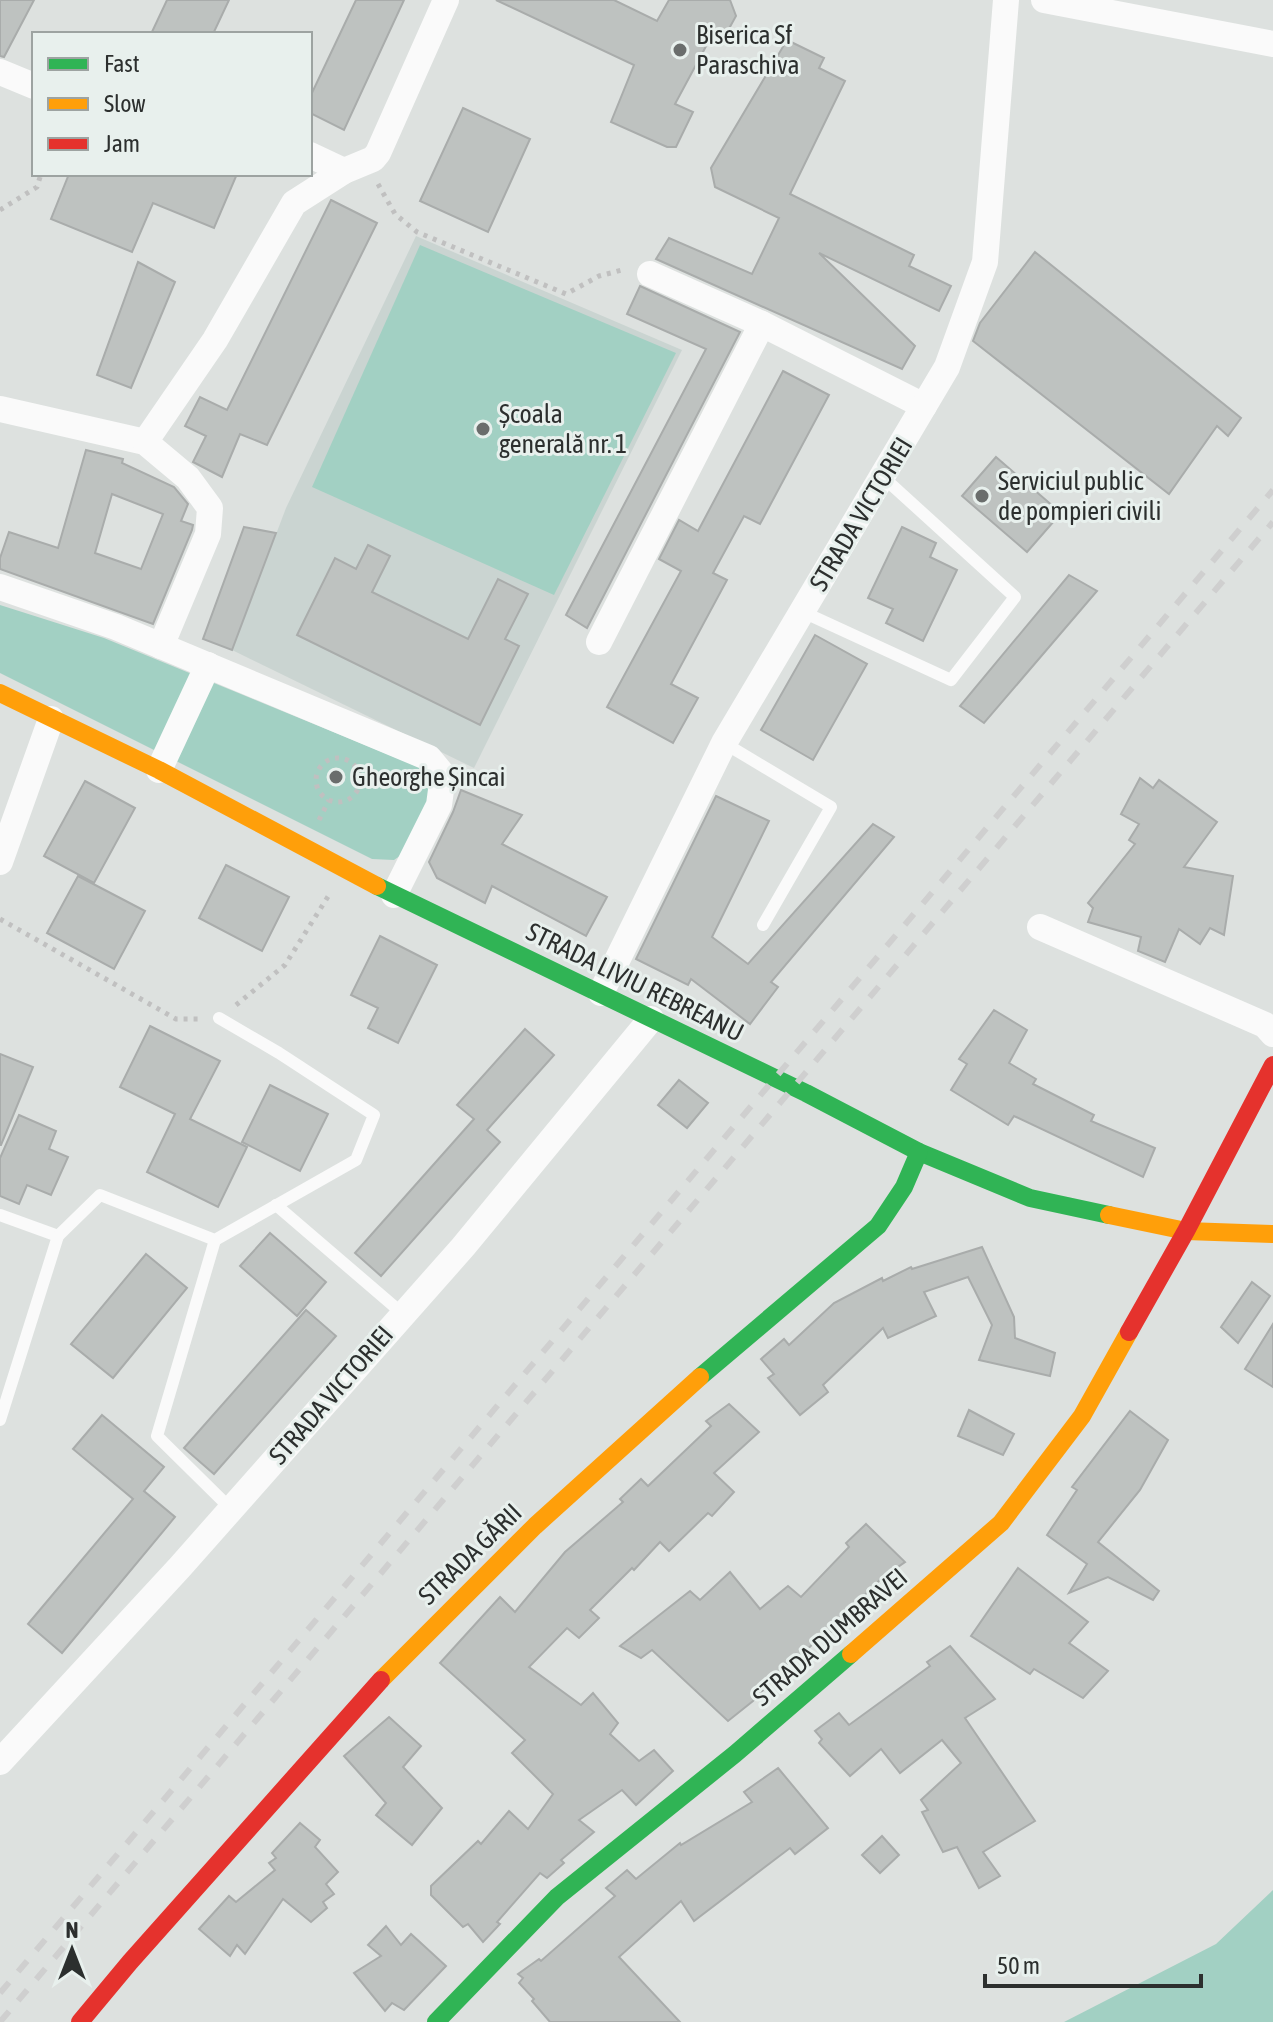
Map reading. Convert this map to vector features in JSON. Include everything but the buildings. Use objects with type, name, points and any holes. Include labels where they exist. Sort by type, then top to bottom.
[{"type":"street","points":[[145,442],[215,340],[294,203],[378,153],[446,0]]},
{"type":"street","name":"STRADA VICTORIEI","points":[[601,993],[724,743],[947,367],[985,262],[1006,0]]},
{"type":"street","points":[[1044,0],[1273,44]]},
{"type":"street","points":[[0,72],[32,85]]},
{"type":"street","points":[[312,155],[355,166]]},
{"type":"street","points":[[650,274],[762,324],[924,406]]},
{"type":"street","points":[[599,642],[762,324]]},
{"type":"street","points":[[0,409],[145,442],[188,478],[210,508],[208,534],[161,646]]},
{"type":"street","points":[[0,587],[116,627],[429,758],[443,775],[439,805],[394,895]]},
{"type":"street","points":[[159,770],[208,665]]},
{"type":"street","name":"STRADA LIVIU REBREANU","points":[[0,693],[159,770],[345,871],[806,1093],[919,1152],[1030,1198],[1186,1231],[1273,1234]]},
{"type":"street","points":[[0,862],[51,719]]},
{"type":"street","points":[[1040,927],[1265,1025],[1273,1034]]},
{"type":"street","name":"STRADA VICTORIEI","points":[[0,1762],[231,1509],[463,1247],[651,1019]]},
{"type":"street","name":"STRADA DUMBRAVEI","points":[[436,2022],[557,1897],[735,1754],[1001,1523],[1082,1416],[1186,1231],[1273,1065]]},
{"type":"street","name":"STRADA GĂRII","points":[[80,2022],[395,1664],[558,1506],[730,1349],[878,1226],[904,1187],[919,1152]]},
{"type":"lane","points":[[803,612],[951,680],[1015,597],[883,477]]},
{"type":"lane","points":[[724,743],[831,807],[763,925]]},
{"type":"lane","points":[[219,1018],[374,1115],[356,1160],[215,1240],[157,1436],[231,1509]]},
{"type":"lane","points":[[0,1420],[58,1236],[100,1195],[215,1240]]},
{"type":"lane","points":[[276,1205],[403,1314]]},
{"type":"lane","points":[[0,1215],[58,1236]]},
{"type":"path","points":[[355,166],[395,214],[417,232],[566,294],[599,276],[628,268],[650,274]]},
{"type":"path","points":[[0,210],[37,187],[40,176]]},
{"type":"path","points":[[335,758],[355,765],[360,779],[356,794],[343,801],[329,800],[316,784],[318,770],[328,760],[335,758]]},
{"type":"path","points":[[0,919],[176,1019],[219,1018],[285,965],[345,871]]},
{"type":"shaded area","name":"Școala generală nr. 1","points":[[416,236],[682,350],[474,768],[232,650],[286,508]]},
{"type":"green space","points":[[420,245],[676,353],[554,595],[312,487]]},
{"type":"green space","points":[[0,605],[104,638],[421,768],[431,790],[423,826],[404,853],[394,860],[372,859],[0,673]]},
{"type":"green space","points":[[1273,1890],[1273,2022],[1064,2022],[1216,1944]]},
{"type":"railway","points":[[0,1993],[1273,490]]},
{"type":"railway","points":[[0,2022],[1273,522]]},
{"type":"traffic: fast","points":[[377,886],[806,1093],[919,1152],[1030,1198],[1109,1215]]},
{"type":"traffic: fast","points":[[700,1377],[878,1226],[904,1187],[919,1152]]},
{"type":"traffic: fast","points":[[436,2022],[557,1897],[735,1754],[851,1654]]},
{"type":"traffic: slow","points":[[0,693],[159,770],[377,886]]},
{"type":"traffic: slow","points":[[1109,1215],[1186,1231],[1273,1234]]},
{"type":"traffic: slow","points":[[851,1654],[1001,1523],[1082,1416],[1129,1332]]},
{"type":"traffic: slow","points":[[381,1680],[535,1526],[700,1377]]},
{"type":"traffic: jam","points":[[1129,1332],[1273,1065]]},
{"type":"traffic: jam","points":[[80,2022],[381,1680]]},
{"type":"place","name":"Biserica Sf Paraschiva","points":[[680,50]]},
{"type":"place","name":"Școala generală nr. 1","points":[[483,429]]},
{"type":"place","name":"Serviciul public de pompieri civili","points":[[982,496]]},
{"type":"place","name":"Gheorghe Șincai","points":[[336,777]]}]
